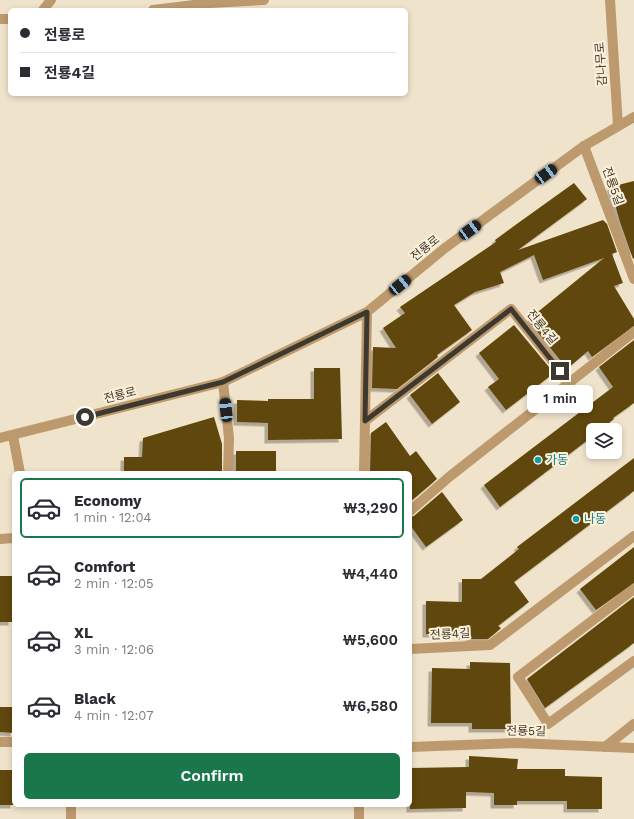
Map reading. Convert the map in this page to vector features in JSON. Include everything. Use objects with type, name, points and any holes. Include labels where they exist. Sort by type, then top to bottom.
[{"type":"street","points":[[45,8],[51,0]]},
{"type":"street","points":[[166,8],[210,1],[264,0]]},
{"type":"street","name":"감나무로","points":[[610,0],[618,126]]},
{"type":"street","name":"전룡로","points":[[0,438],[13,436],[223,382],[367,312],[445,248],[584,146],[634,117]]},
{"type":"street","name":"전룡5길","points":[[584,146],[634,279]]},
{"type":"street","name":"전룡4길","points":[[365,421],[511,309],[570,383]]},
{"type":"street","points":[[364,471],[367,312]]},
{"type":"street","points":[[412,509],[449,477],[634,332]]},
{"type":"street","points":[[223,382],[229,438],[228,471]]},
{"type":"street","points":[[13,436],[20,471]]},
{"type":"street","name":"전룡4길","points":[[412,649],[490,644],[634,536]]},
{"type":"street","points":[[0,539],[12,538]]},
{"type":"street","points":[[634,589],[518,677],[548,724],[634,661]]},
{"type":"street","points":[[605,747],[634,724]]},
{"type":"street","points":[[0,742],[12,742]]},
{"type":"street","name":"전룡5길","points":[[412,747],[516,743],[634,748]]},
{"type":"street","points":[[71,807],[71,819]]},
{"type":"street","points":[[359,807],[359,819]]},
{"type":"building","points":[[634,181],[634,258],[633,259],[610,187]]},
{"type":"building","points":[[574,183],[587,199],[518,250],[603,220],[607,224],[617,252],[612,254],[623,283],[614,286],[634,319],[634,326],[592,357],[588,351],[568,368],[528,320],[604,258],[543,280],[534,255],[500,272],[504,283],[475,292],[454,305],[472,330],[437,355],[438,357],[397,389],[372,388],[373,347],[396,348],[383,328],[405,313],[400,307],[496,242],[495,240]]},
{"type":"building","points":[[514,325],[554,373],[506,410],[488,387],[499,379],[479,353]]},
{"type":"building","name":"가동","points":[[634,340],[634,403],[613,418],[614,419],[609,423],[586,423],[586,441],[500,507],[484,485],[613,387],[599,367]]},
{"type":"building","points":[[314,368],[340,368],[342,439],[268,440],[268,423],[237,422],[237,400],[268,401],[268,399],[314,399]]},
{"type":"building","points":[[438,373],[460,402],[432,424],[410,395]]},
{"type":"building","points":[[214,417],[222,444],[222,471],[124,471],[124,457],[142,457],[143,438]]},
{"type":"building","points":[[386,422],[410,456],[416,451],[437,479],[412,500],[412,471],[370,471],[371,433]]},
{"type":"building","points":[[236,451],[276,451],[276,471],[236,471]]},
{"type":"building","points":[[634,458],[634,491],[514,582],[529,602],[498,626],[501,628],[499,630],[488,639],[470,639],[471,637],[461,636],[461,634],[426,634],[426,601],[462,602],[462,579],[481,579],[519,549],[517,547]]},
{"type":"building","points":[[442,492],[463,520],[426,547],[412,528],[412,516]]},
{"type":"building","points":[[634,547],[634,583],[596,610],[580,589]]},
{"type":"building","points":[[0,576],[12,576],[12,622],[0,622]]},
{"type":"building","points":[[634,597],[634,643],[545,708],[527,679]]},
{"type":"building","points":[[470,662],[510,663],[511,729],[472,729],[472,723],[431,723],[432,668],[470,669]]},
{"type":"building","points":[[0,707],[12,707],[12,733],[0,732]]},
{"type":"building","points":[[469,756],[518,759],[517,769],[565,769],[565,776],[602,777],[602,809],[567,809],[567,801],[517,801],[517,805],[494,805],[494,793],[466,792],[466,808],[410,809],[410,807],[412,807],[412,768],[469,767]]},
{"type":"building","points":[[0,770],[12,770],[12,805],[0,805]]},
{"type":"place","name":"가동","points":[[538,460]]},
{"type":"place","name":"나동","points":[[576,519]]},
{"type":"route","points":[[85,417],[223,382],[367,312],[365,421],[511,309],[560,371]]}]
